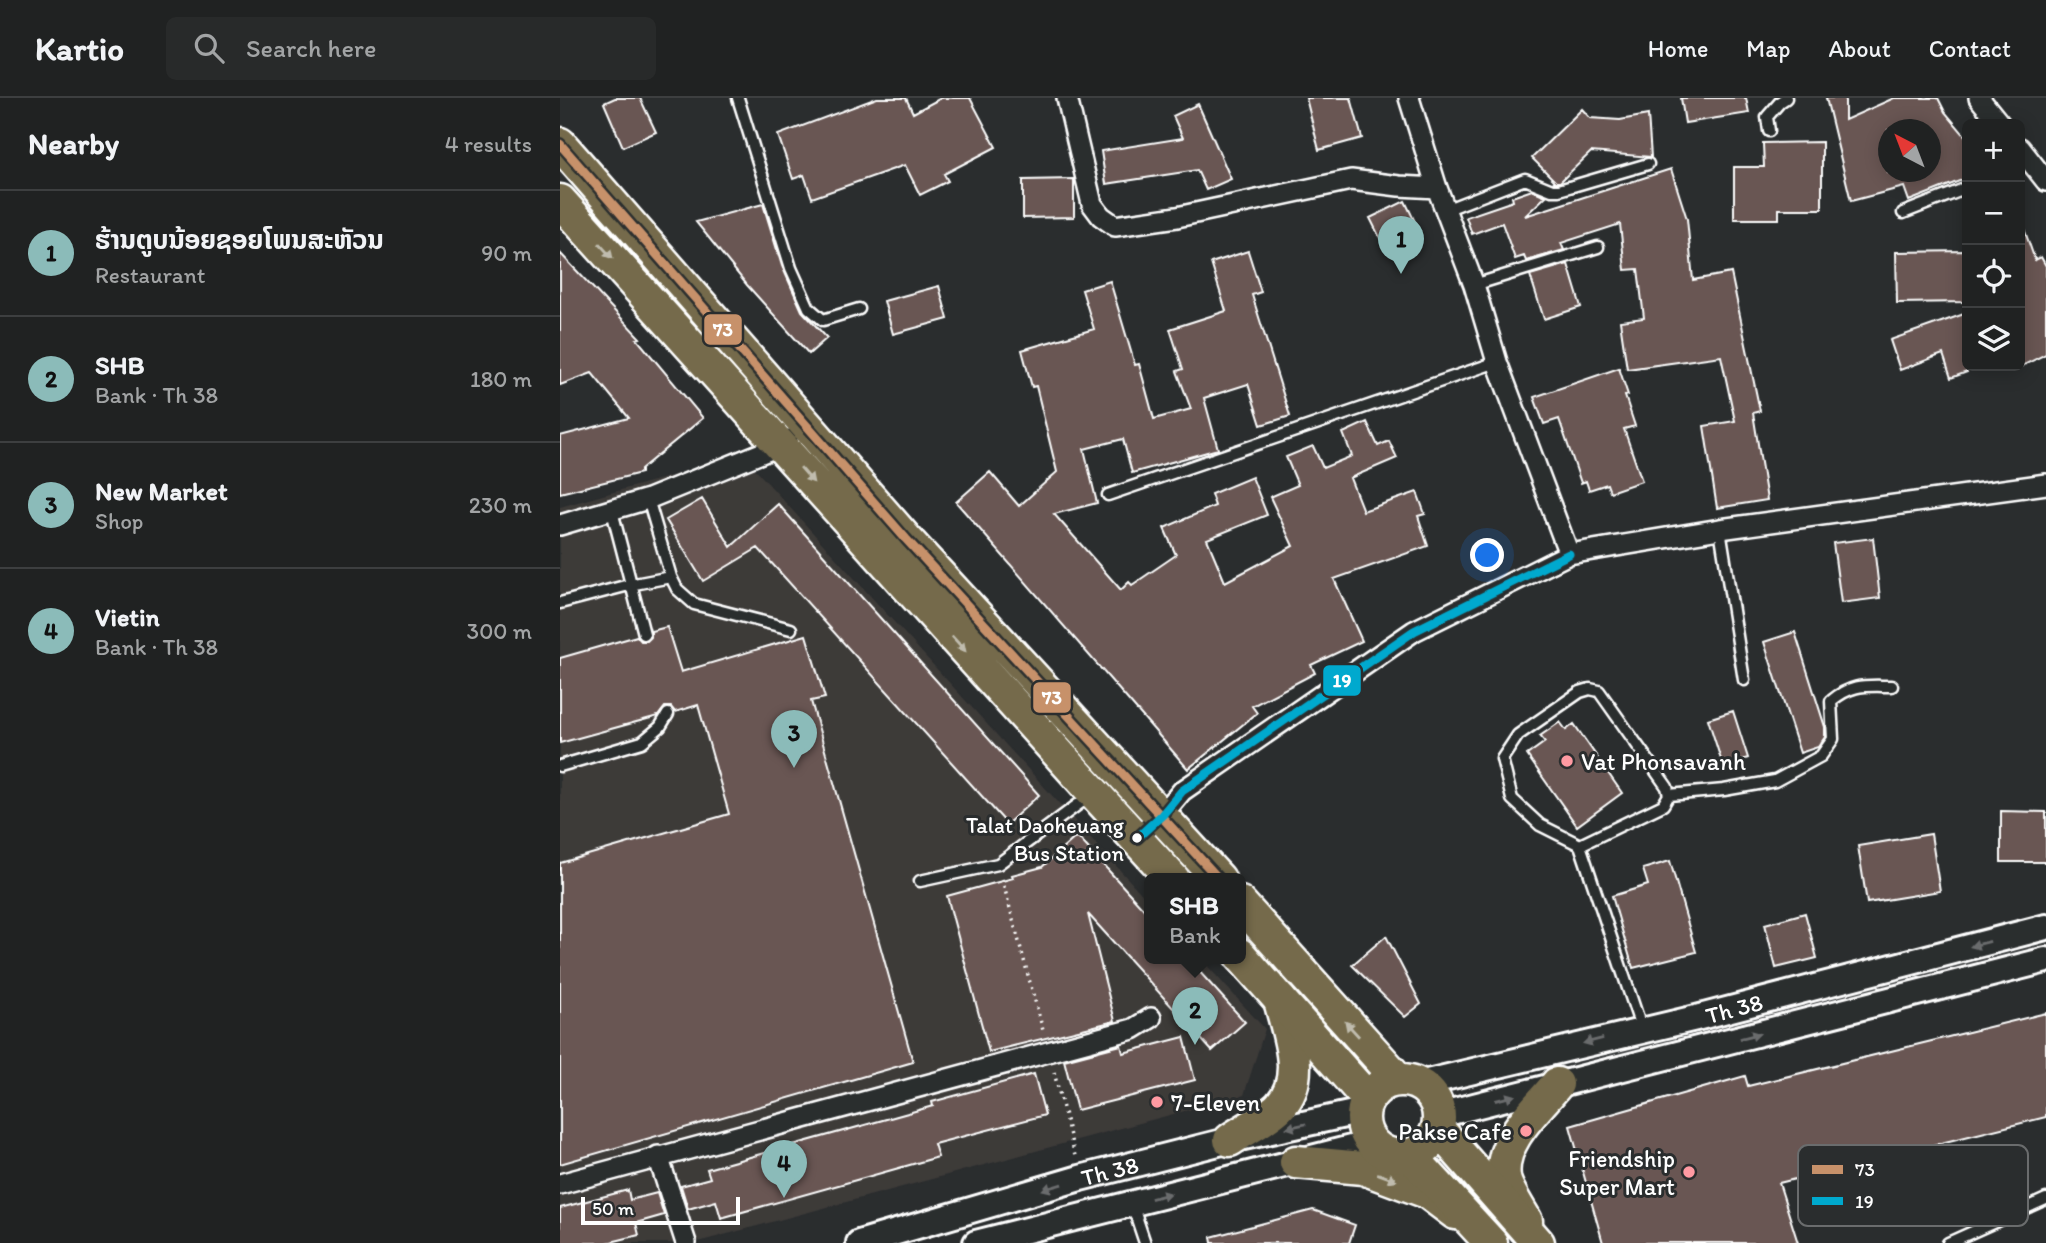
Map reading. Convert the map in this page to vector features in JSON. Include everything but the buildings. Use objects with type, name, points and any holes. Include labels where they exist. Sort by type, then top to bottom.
[{"type":"main road","points":[[563,145],[793,435],[1094,793],[1169,873]]},
{"type":"main road","points":[[560,201],[793,435],[925,559],[1214,873]]},
{"type":"main road","points":[[1246,908],[1408,1082],[1428,1091],[1436,1102],[1438,1122],[1427,1146],[1410,1155],[1389,1154],[1371,1143],[1364,1130],[1365,1105],[1381,1085],[1408,1082]]},
{"type":"main road","points":[[1246,961],[1365,1105]]},
{"type":"main road","points":[[1230,1140],[1280,1106],[1291,1088],[1295,1065],[1280,1000]]},
{"type":"main road","points":[[1537,1242],[1504,1178],[1506,1155],[1516,1135],[1557,1084]]},
{"type":"main road","points":[[1438,1122],[1537,1242]]},
{"type":"main road","points":[[1410,1155],[1485,1237]]},
{"type":"main road","points":[[1297,1162],[1363,1168],[1393,1178],[1427,1192],[1485,1237]]},
{"type":"street","points":[[1067,98],[1092,204],[1101,216],[1115,226],[1177,217],[1351,180],[1437,188]]},
{"type":"street","points":[[1409,98],[1437,188],[1474,285],[1497,362],[1569,554]]},
{"type":"street","points":[[1979,98],[1996,119]]},
{"type":"street","points":[[2025,158],[2046,181]]},
{"type":"street","points":[[560,525],[648,499],[793,435]]},
{"type":"street","points":[[1137,838],[1162,816],[1182,791],[1414,631],[1569,554],[1720,529],[2046,484]]},
{"type":"street","name":"Th 38","points":[[1408,1082],[1696,1018],[2046,927]]},
{"type":"street","name":"Th 38","points":[[1438,1122],[1557,1084],[2046,960]]},
{"type":"street","points":[[560,1184],[1133,1029],[1151,1018]]},
{"type":"street","points":[[1696,1018],[1705,1047]]},
{"type":"street","name":"Th 38","points":[[859,1243],[1080,1178],[1365,1105]]},
{"type":"street","name":"Th 38","points":[[976,1243],[1371,1143]]},
{"type":"street","points":[[658,1156],[686,1243]]},
{"type":"lane","points":[[738,98],[791,268],[809,308],[822,320],[859,309]]},
{"type":"lane","points":[[1769,131],[1767,117],[1786,98]]},
{"type":"lane","points":[[1445,210],[1525,179],[1552,190],[1559,190],[1648,164]]},
{"type":"lane","points":[[1903,214],[1962,190]]},
{"type":"lane","points":[[1474,285],[1598,247]]},
{"type":"lane","points":[[1108,495],[1497,362]]},
{"type":"lane","points":[[648,499],[670,577],[677,589],[694,604],[791,629]]},
{"type":"lane","points":[[612,511],[629,585],[644,634]]},
{"type":"lane","points":[[1720,529],[1744,680]]},
{"type":"lane","points":[[560,603],[670,577]]},
{"type":"lane","points":[[1669,795],[1724,790],[1775,781],[1821,756],[1833,739],[1831,701],[1844,690],[1892,686]]},
{"type":"lane","points":[[1580,845],[1663,805],[1669,795],[1667,787],[1599,691],[1590,688],[1580,692],[1518,735],[1502,759],[1512,799],[1540,825],[1580,845],[1642,1030]]},
{"type":"lane","points":[[560,766],[642,742],[660,727],[668,714]]},
{"type":"lane","points":[[920,881],[998,864],[1094,793]]},
{"type":"lane","points":[[2028,1207],[2046,1199]]},
{"type":"lane","points":[[1132,1204],[1145,1243]]},
{"type":"lane","points":[[1948,1243],[1986,1226]]},
{"type":"path","points":[[998,864],[1080,1178]]},
{"type":"shaded area","points":[[743,456],[1144,897],[1144,964],[1206,964],[1265,1029],[1244,1095],[694,1243],[560,1243],[560,507]]},
{"type":"transit line","name":"73","points":[[560,144],[906,539],[1213,873]]},
{"type":"transit line","name":"19","points":[[1137,838],[1162,815],[1182,791],[1414,631],[1569,554]]},
{"type":"place","name":"ຮ້ານຕູບນ້ອຍຊອຍໂພນສະຫັວນ","points":[[1401,274]]},
{"type":"place","name":"Vat Phonsavanh","points":[[1567,761]]},
{"type":"place","name":"New Market","points":[[794,768]]},
{"type":"place","name":"Talat Daoheuang Bus Station","points":[[1137,838]]},
{"type":"place","name":"SHB","points":[[1195,1045]]},
{"type":"place","name":"7-Eleven","points":[[1157,1102]]},
{"type":"place","name":"Pakse Cafe","points":[[1526,1131]]},
{"type":"place","name":"Friendship Super Mart","points":[[1689,1172]]},
{"type":"place","name":"Vietin","points":[[784,1198]]}]
